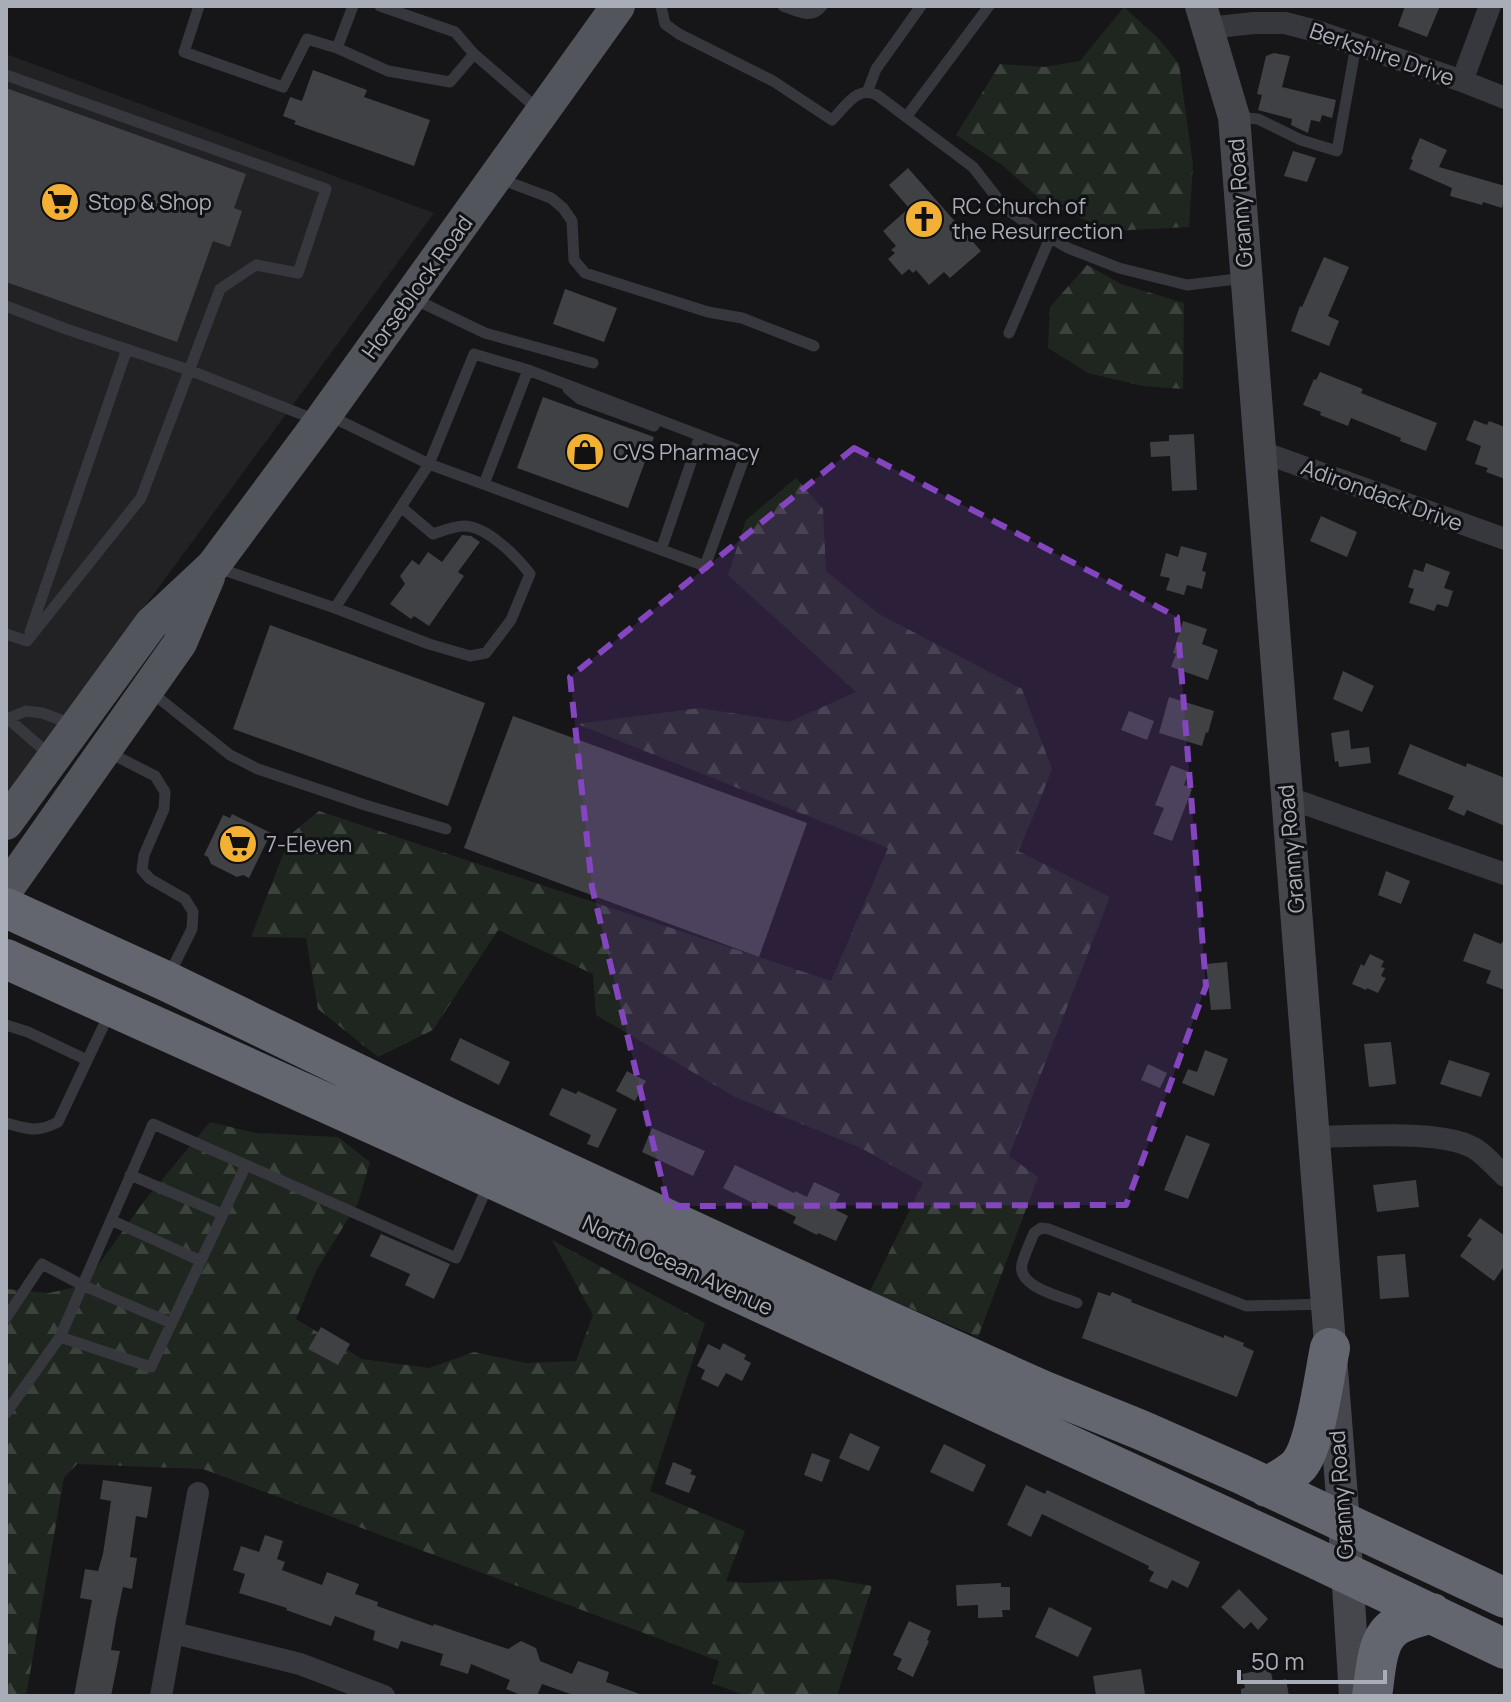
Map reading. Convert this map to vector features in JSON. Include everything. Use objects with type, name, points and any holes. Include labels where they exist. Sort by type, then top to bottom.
[{"type":"highway","name":"North Ocean Avenue","points":[[6,908],[859,1309],[1141,1430],[1505,1598]]},
{"type":"highway","name":"North Ocean Avenue","points":[[6,959],[491,1178],[1505,1649]]},
{"type":"highway","points":[[1267,1487],[1296,1468],[1306,1456],[1330,1348]]},
{"type":"highway","points":[[1372,1696],[1379,1650],[1387,1633],[1405,1621],[1432,1613]]},
{"type":"main road","name":"Horseblock Road","points":[[6,823],[151,624],[213,566],[323,418],[618,6]]},
{"type":"main road","name":"Horseblock Road","points":[[6,890],[180,643],[213,566]]},
{"type":"street","points":[[1462,81],[1490,6]]},
{"type":"street","name":"Berkshire Drive","points":[[1205,17],[1285,23],[1316,31],[1505,98]]},
{"type":"street","name":"Granny Road","points":[[1205,17],[1234,117],[1355,1696]]},
{"type":"street","name":"Adirondack Drive","points":[[1259,451],[1505,539]]},
{"type":"street","points":[[1286,797],[1505,874]]},
{"type":"street","points":[[1314,1137],[1420,1136],[1449,1139],[1476,1149],[1505,1176]]},
{"type":"street","points":[[161,1696],[198,1493]]},
{"type":"street","points":[[174,1633],[300,1664],[384,1696]]},
{"type":"lane","points":[[199,6],[184,52],[283,87],[307,39],[337,48],[388,71],[450,82],[474,54]]},
{"type":"lane","points":[[337,48],[353,6]]},
{"type":"lane","points":[[380,6],[455,32],[474,54],[542,112]]},
{"type":"lane","points":[[661,6],[665,24],[679,34],[773,81],[832,120],[859,92],[868,90],[973,167],[1005,208],[1068,248],[1119,268],[1187,285],[1246,278]]},
{"type":"lane","points":[[783,6],[805,15],[818,11],[822,6]]},
{"type":"lane","points":[[868,90],[876,69],[921,6]]},
{"type":"lane","points":[[907,116],[989,6]]},
{"type":"lane","points":[[1234,117],[1258,119],[1301,140],[1337,151],[1356,45]]},
{"type":"lane","points":[[6,75],[326,189],[298,273],[256,265],[220,289],[141,498],[27,641]]},
{"type":"lane","points":[[495,177],[551,198],[563,208],[572,221],[574,260],[585,273],[708,312],[742,318],[814,346]]},
{"type":"lane","points":[[1009,333],[1050,238]]},
{"type":"lane","points":[[409,297],[485,333],[593,363]]},
{"type":"lane","points":[[6,306],[323,418],[429,464],[705,566],[746,453],[528,370],[474,354],[429,464],[335,608]]},
{"type":"lane","points":[[27,641],[127,349]]},
{"type":"lane","points":[[484,484],[528,370]]},
{"type":"lane","points":[[661,550],[696,435]]},
{"type":"lane","points":[[213,566],[429,644],[470,656],[486,653],[511,620],[530,574],[520,560],[475,528],[462,525],[433,534],[401,507]]},
{"type":"lane","points":[[6,634],[27,641]]},
{"type":"lane","points":[[147,689],[230,755],[258,769],[446,829]]},
{"type":"lane","points":[[52,757],[7,718],[26,711],[42,713],[76,726]]},
{"type":"lane","points":[[104,750],[155,776],[165,792],[164,809],[144,855],[142,870],[150,879],[185,899],[193,912],[192,929],[166,981]]},
{"type":"lane","points":[[6,1123],[45,1129],[58,1122],[112,1008]]},
{"type":"lane","points":[[6,1025],[87,1060]]},
{"type":"lane","points":[[6,1411],[60,1337],[153,1124],[456,1258],[491,1178]]},
{"type":"lane","points":[[60,1337],[151,1367],[246,1165]]},
{"type":"lane","points":[[130,1175],[222,1214]]},
{"type":"lane","points":[[111,1220],[201,1261]]},
{"type":"lane","points":[[1077,1303],[1033,1285],[1026,1281],[1022,1273],[1034,1233],[1041,1228],[1246,1306],[1326,1304]]},
{"type":"lane","points":[[6,1318],[42,1264],[82,1285],[171,1323]]},
{"type":"highlighted area","points":[[854,448],[1177,617],[1206,986],[1126,1205],[668,1206],[592,887],[570,677]]},
{"type":"shaded area","points":[[6,54],[434,213],[6,795]]},
{"type":"green space","points":[[1124,7],[1159,39],[1179,64],[1193,165],[1189,227],[1110,231],[1042,201],[1002,165],[956,135],[1000,64],[1044,67],[1080,61]]},
{"type":"green space","points":[[1087,265],[1121,284],[1184,303],[1183,389],[1143,386],[1088,373],[1048,348],[1050,307]]},
{"type":"green space","points":[[796,478],[823,509],[826,571],[879,614],[1022,689],[1052,769],[1018,851],[1110,897],[1009,1156],[1038,1177],[978,1337],[870,1291],[923,1183],[861,1148],[735,1097],[596,1015],[593,974],[498,930],[433,1030],[378,1057],[318,1009],[306,938],[251,937],[291,834],[319,811],[831,981],[888,848],[577,724],[699,708],[789,722],[856,692],[728,575],[746,520]]},
{"type":"green space","points":[[210,1122],[255,1133],[338,1137],[370,1162],[358,1203],[317,1269],[296,1319],[362,1359],[429,1368],[474,1352],[526,1363],[576,1361],[593,1315],[552,1240],[705,1323],[650,1491],[745,1531],[726,1581],[832,1579],[872,1586],[837,1696],[746,1696],[712,1683],[719,1661],[203,1469],[77,1464],[64,1478],[26,1696],[6,1696],[6,1289],[49,1293],[84,1285],[145,1200]]},
{"type":"building","points":[[1405,6],[1440,6],[1427,37],[1398,26]]},
{"type":"building","points":[[1274,53],[1290,56],[1282,87],[1336,100],[1332,118],[1322,115],[1320,122],[1311,120],[1308,133],[1291,125],[1292,119],[1258,110],[1262,95],[1257,94],[1266,56]]},
{"type":"building","points":[[313,70],[367,90],[364,97],[430,120],[414,166],[294,124],[296,121],[283,116],[290,97],[302,101]]},
{"type":"building","points":[[6,88],[246,174],[234,208],[242,211],[230,247],[213,241],[177,342],[6,282]]},
{"type":"building","points":[[1420,138],[1447,150],[1439,167],[1505,186],[1502,208],[1450,196],[1452,188],[1409,169]]},
{"type":"building","points":[[1293,151],[1316,158],[1307,182],[1284,176]]},
{"type":"building","name":"RC Church of the Resurrection","points":[[908,168],[981,251],[950,278],[944,272],[929,285],[916,270],[913,273],[909,269],[902,275],[888,259],[895,253],[891,250],[896,246],[883,231],[909,208],[889,185]]},
{"type":"building","points":[[1324,257],[1349,267],[1328,316],[1339,321],[1329,346],[1291,331]]},
{"type":"building","points":[[565,289],[617,308],[604,342],[553,324]]},
{"type":"building","points":[[1320,372],[1363,389],[1361,393],[1437,423],[1426,451],[1351,418],[1348,426],[1303,405]]},
{"type":"building","name":"CVS Pharmacy","points":[[543,397],[654,437],[628,508],[517,468]]},
{"type":"building","points":[[1474,420],[1505,427],[1505,479],[1475,464],[1481,446],[1466,440]]},
{"type":"building","points":[[1194,434],[1197,490],[1172,491],[1170,456],[1151,457],[1150,442],[1169,441],[1169,435]]},
{"type":"building","points":[[1321,516],[1357,532],[1347,557],[1310,541]]},
{"type":"building","points":[[462,535],[480,542],[458,572],[464,576],[429,626],[414,616],[411,619],[390,604],[405,584],[400,576],[412,560],[419,565],[428,552],[442,562]]},
{"type":"building","points":[[1181,546],[1207,553],[1202,571],[1206,572],[1202,589],[1187,585],[1184,595],[1166,590],[1170,578],[1160,576],[1166,553],[1178,557]]},
{"type":"building","points":[[1426,563],[1450,572],[1444,588],[1453,591],[1448,607],[1437,604],[1434,611],[1409,603],[1414,589],[1408,587],[1414,569],[1423,572]]},
{"type":"building","points":[[1183,621],[1207,629],[1202,644],[1218,650],[1208,680],[1171,667]]},
{"type":"building","points":[[270,625],[485,703],[448,806],[233,729]]},
{"type":"building","points":[[1343,671],[1374,686],[1362,712],[1333,699]]},
{"type":"building","points":[[1169,697],[1214,711],[1202,746],[1159,733]]},
{"type":"building","points":[[1129,711],[1154,721],[1147,740],[1121,730]]},
{"type":"building","points":[[513,716],[807,823],[759,957],[464,848]]},
{"type":"building","points":[[1349,730],[1351,749],[1369,747],[1371,763],[1339,767],[1338,761],[1335,762],[1331,733]]},
{"type":"building","points":[[1410,744],[1466,767],[1467,763],[1505,778],[1505,826],[1467,810],[1464,816],[1448,809],[1454,796],[1398,774]]},
{"type":"building","points":[[1171,765],[1189,772],[1184,785],[1192,789],[1172,841],[1153,834],[1164,808],[1155,805]]},
{"type":"building","name":"7-Eleven","points":[[232,814],[271,833],[249,878],[243,875],[237,877],[211,864],[204,855],[223,815],[230,818]]},
{"type":"building","points":[[1386,871],[1410,881],[1401,904],[1378,895]]},
{"type":"building","points":[[1474,933],[1501,944],[1505,938],[1505,990],[1486,983],[1491,971],[1463,961]]},
{"type":"building","points":[[1370,954],[1384,961],[1381,976],[1386,978],[1378,993],[1352,984],[1361,964],[1364,966]]},
{"type":"building","points":[[1227,962],[1231,1009],[1211,1010],[1206,964]]},
{"type":"building","points":[[460,1038],[510,1062],[499,1085],[450,1060]]},
{"type":"building","points":[[1391,1042],[1396,1084],[1369,1087],[1364,1044]]},
{"type":"building","points":[[1205,1050],[1228,1059],[1214,1096],[1182,1083],[1188,1069],[1197,1072]]},
{"type":"building","points":[[1449,1060],[1490,1073],[1481,1097],[1440,1084]]},
{"type":"building","points":[[1148,1064],[1167,1073],[1160,1088],[1141,1080]]},
{"type":"building","points":[[627,1071],[646,1081],[635,1101],[616,1091]]},
{"type":"building","points":[[562,1088],[576,1094],[578,1091],[617,1109],[598,1148],[587,1144],[591,1135],[549,1115]]},
{"type":"building","points":[[652,1128],[705,1151],[693,1176],[642,1152]]},
{"type":"building","points":[[1186,1135],[1210,1144],[1188,1199],[1164,1190]]},
{"type":"building","points":[[735,1165],[807,1197],[814,1182],[840,1194],[835,1204],[838,1205],[836,1210],[848,1216],[836,1241],[793,1223],[796,1217],[766,1202],[764,1206],[753,1203],[723,1188]]},
{"type":"building","points":[[1416,1180],[1419,1207],[1377,1212],[1373,1185]]},
{"type":"building","points":[[1480,1218],[1505,1236],[1505,1265],[1494,1281],[1460,1256],[1472,1239],[1467,1236]]},
{"type":"building","points":[[381,1234],[450,1264],[434,1299],[405,1285],[410,1274],[370,1256]]},
{"type":"building","points":[[1405,1254],[1409,1297],[1380,1299],[1377,1256]]},
{"type":"building","points":[[1098,1292],[1110,1296],[1112,1292],[1224,1338],[1224,1335],[1244,1343],[1243,1346],[1254,1351],[1237,1397],[1082,1338]]},
{"type":"building","points":[[321,1327],[350,1344],[338,1365],[308,1349]]},
{"type":"building","points":[[723,1343],[746,1355],[744,1359],[751,1363],[742,1381],[726,1373],[718,1387],[701,1379],[705,1370],[697,1366],[708,1344],[720,1350]]},
{"type":"building","points":[[850,1433],[880,1447],[869,1471],[839,1458]]},
{"type":"building","points":[[944,1444],[986,1465],[973,1492],[930,1472]]},
{"type":"building","points":[[812,1453],[830,1460],[822,1482],[804,1475]]},
{"type":"building","points":[[673,1462],[692,1470],[690,1474],[696,1476],[689,1493],[665,1484]]},
{"type":"building","points":[[103,1480],[152,1487],[147,1518],[136,1516],[130,1557],[137,1558],[132,1589],[123,1587],[116,1620],[111,1650],[120,1651],[111,1696],[74,1696],[92,1600],[80,1598],[85,1569],[98,1571],[111,1501],[100,1499]]},
{"type":"building","points":[[1026,1485],[1045,1494],[1047,1490],[1200,1562],[1188,1588],[1172,1580],[1167,1589],[1149,1581],[1154,1572],[1148,1569],[1149,1566],[1042,1514],[1031,1537],[1007,1525]]},
{"type":"building","points":[[265,1535],[283,1541],[277,1559],[285,1562],[282,1570],[322,1585],[327,1572],[359,1584],[355,1594],[378,1602],[377,1606],[508,1649],[521,1641],[536,1648],[540,1661],[572,1674],[578,1661],[609,1672],[606,1682],[640,1696],[576,1696],[542,1684],[537,1696],[523,1696],[506,1689],[510,1680],[471,1664],[468,1674],[440,1665],[443,1654],[401,1641],[398,1649],[373,1640],[375,1631],[335,1616],[331,1626],[239,1593],[245,1574],[233,1570],[241,1546],[259,1552]]},
{"type":"building","points":[[1001,1583],[1001,1587],[1010,1587],[1010,1610],[1002,1610],[1003,1617],[978,1618],[978,1605],[957,1606],[956,1585]]},
{"type":"building","points":[[1239,1589],[1268,1619],[1258,1630],[1251,1622],[1244,1629],[1221,1607]]},
{"type":"building","points":[[1049,1607],[1092,1628],[1078,1657],[1035,1637]]},
{"type":"building","points":[[909,1621],[931,1631],[913,1677],[897,1669],[902,1659],[893,1655]]},
{"type":"building","points":[[1270,1668],[1273,1682],[1286,1679],[1289,1696],[1241,1696],[1241,1689],[1245,1688],[1242,1674]]},
{"type":"building","points":[[1141,1669],[1145,1694],[1096,1696],[1093,1676]]},
{"type":"place","name":"Stop & Shop","points":[[60,202]]},
{"type":"place","name":"RC Church of the Resurrection","points":[[924,219]]},
{"type":"place","name":"CVS Pharmacy","points":[[585,452]]},
{"type":"place","name":"7-Eleven","points":[[238,844]]}]
